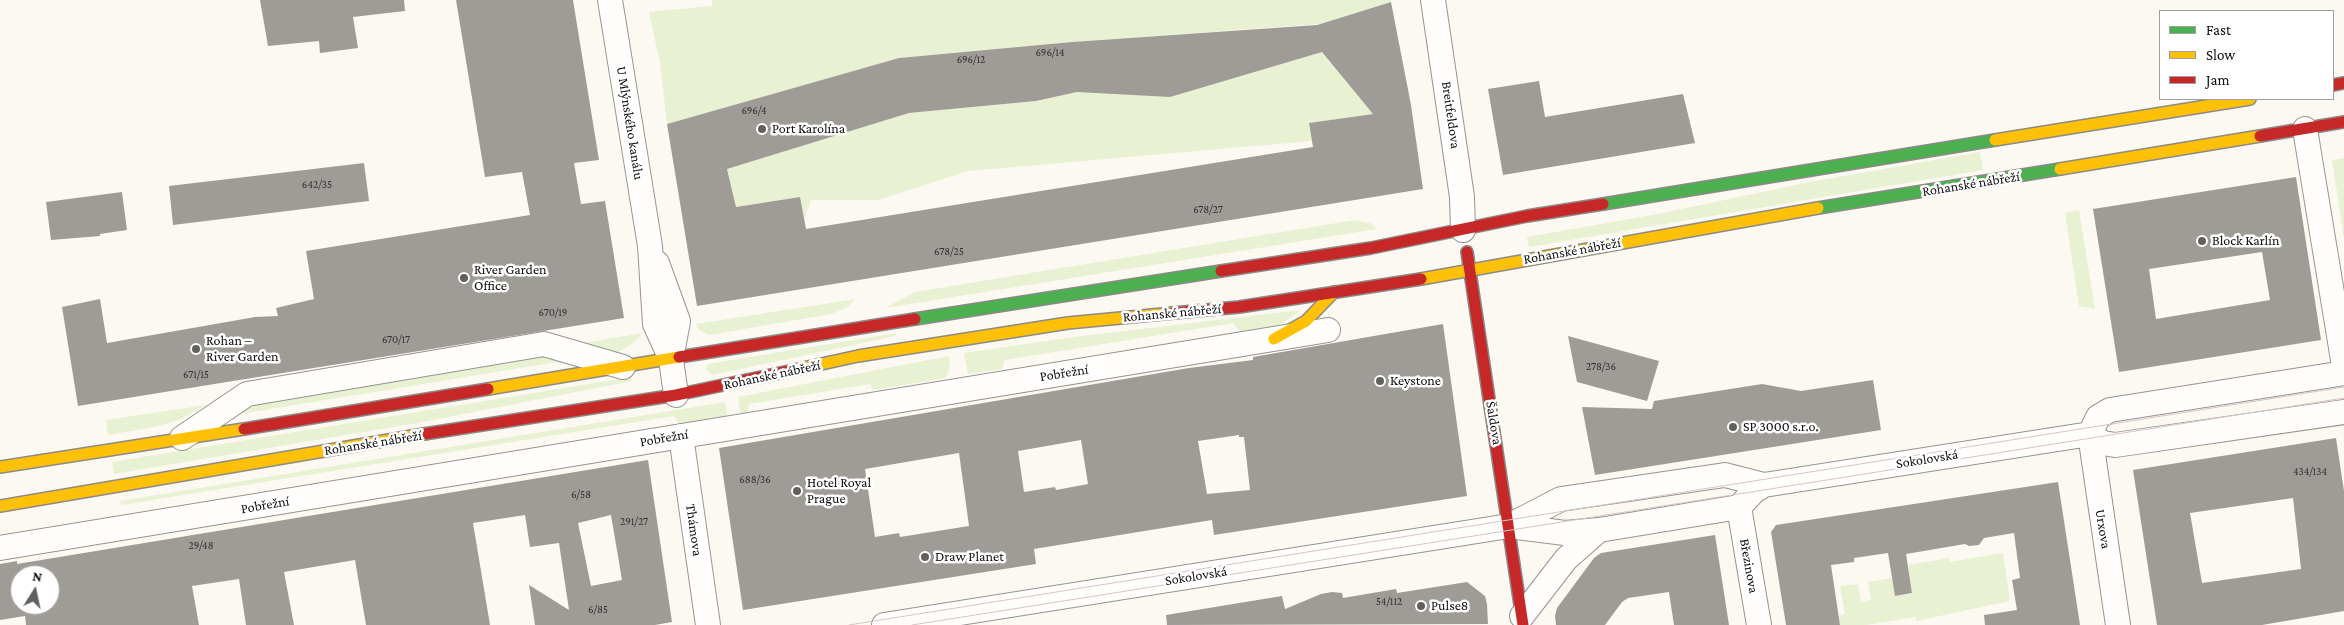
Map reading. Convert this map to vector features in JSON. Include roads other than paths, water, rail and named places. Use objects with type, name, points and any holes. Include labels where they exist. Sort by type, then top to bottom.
[{"type":"main road","points":[[0,467],[1362,249],[1527,216],[2244,100]]},
{"type":"main road","name":"Rohanské nábřeží","points":[[0,506],[387,440],[676,395],[858,356],[1068,323],[1239,307],[1405,282],[1744,220],[2344,122]]},
{"type":"main road","name":"Šaldova","points":[[1463,230],[1523,621]]},
{"type":"main road","points":[[1274,339],[1306,320],[1334,292]]},
{"type":"street","name":"U Mlýnského kanálu","points":[[610,0],[650,246],[678,321],[671,359],[676,395]]},
{"type":"street","name":"Breitfeldova","points":[[1433,0],[1462,197],[1463,230]]},
{"type":"street","points":[[2305,128],[2344,366]]},
{"type":"street","name":"Pobřežní","points":[[0,548],[1328,330]]},
{"type":"street","points":[[182,438],[247,394],[544,344],[624,367]]},
{"type":"street","points":[[2344,373],[2110,410],[2098,417],[2090,434],[2103,443],[2116,446],[2344,412]]},
{"type":"street","name":"Sokolovská","points":[[1509,526],[1561,499],[1725,475],[1764,485],[2090,434]]},
{"type":"street","name":"Urxova","points":[[2090,434],[2118,625]]},
{"type":"street","name":"Thámova","points":[[681,436],[708,625]]},
{"type":"street","points":[[1739,507],[1754,491],[1764,485]]},
{"type":"street","name":"Sokolovská","points":[[884,625],[1509,526],[1565,533],[1599,530],[1739,507]]},
{"type":"street","name":"Březinova","points":[[1739,507],[1759,625]]},
{"type":"street","name":"Šaldova","points":[[1523,621],[1566,559],[1599,530]]},
{"type":"tram line","points":[[849,625],[2344,387]]},
{"type":"tram line","points":[[912,625],[2344,398]]},
{"type":"place","name":"Port Karolína","points":[[762,129]]},
{"type":"place","name":"Block Karlín","points":[[2202,241]]},
{"type":"place","name":"River Garden Office","points":[[464,278]]},
{"type":"place","name":"Rohan – River Garden","points":[[196,349]]},
{"type":"place","name":"Keystone","points":[[1380,381]]},
{"type":"place","name":"SP 3000 s.r.o.","points":[[1733,427]]},
{"type":"place","name":"Hotel Royal Prague","points":[[797,491]]},
{"type":"place","name":"Draw Planet","points":[[925,557]]},
{"type":"place","name":"Pulse8","points":[[1421,606]]}]
